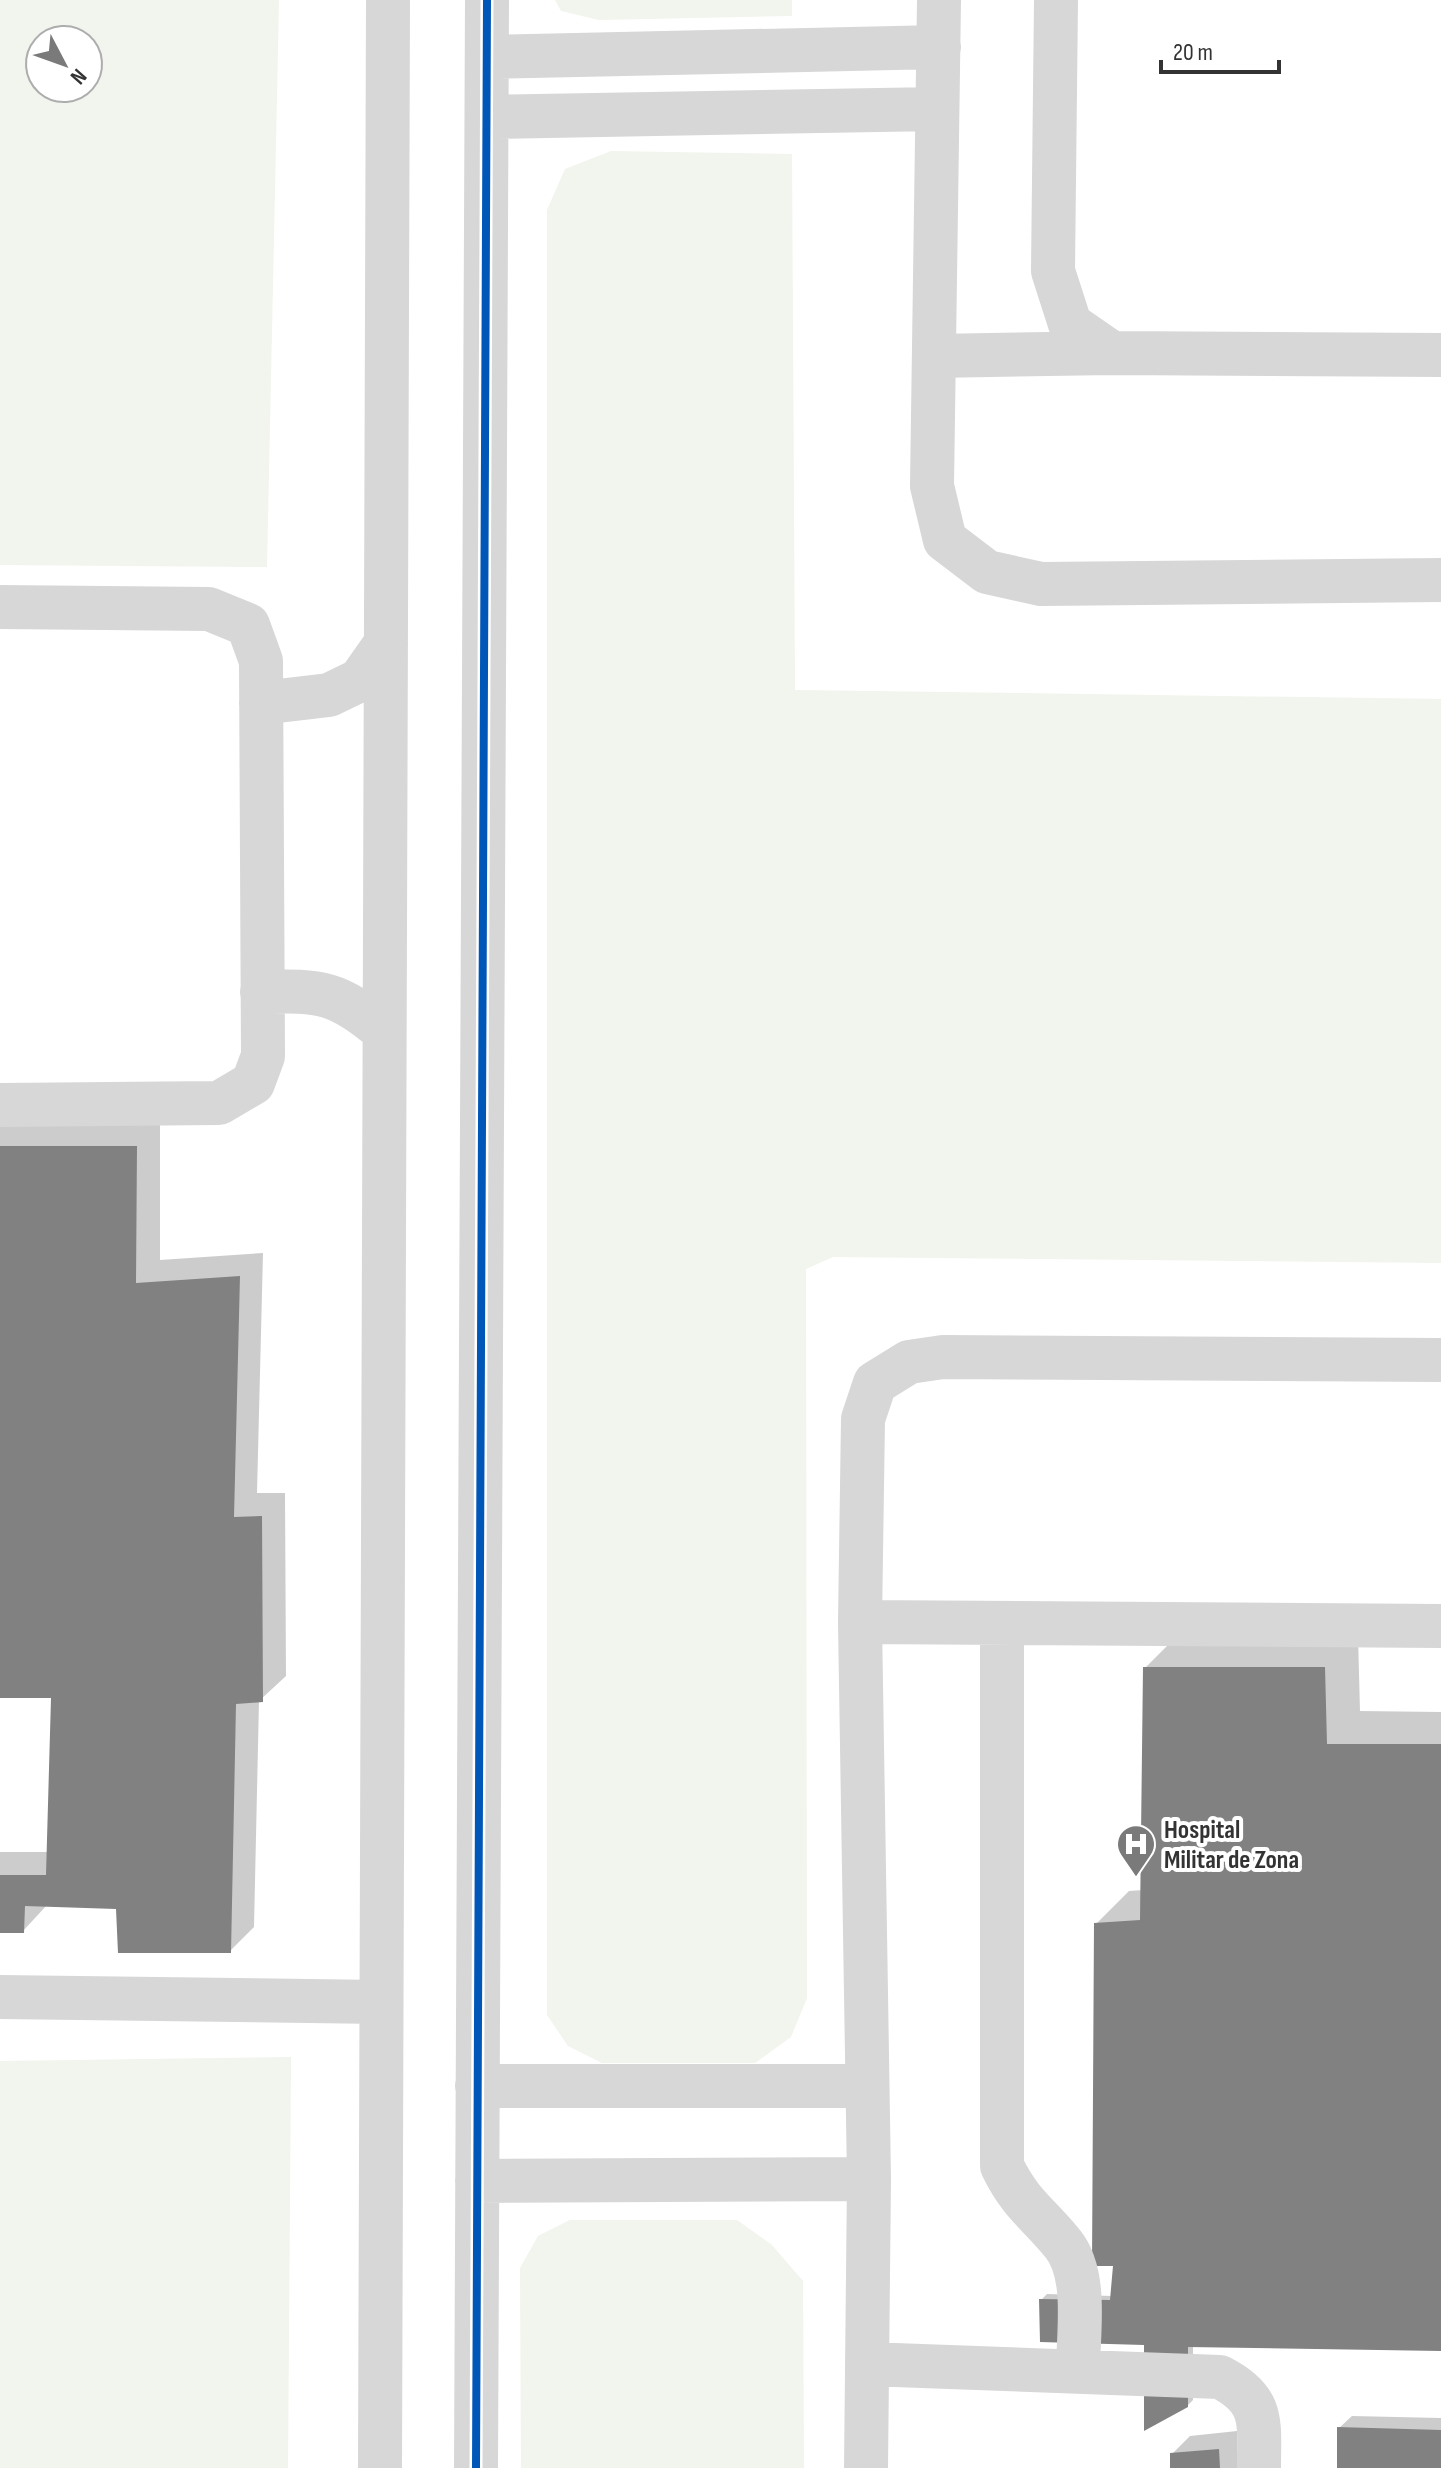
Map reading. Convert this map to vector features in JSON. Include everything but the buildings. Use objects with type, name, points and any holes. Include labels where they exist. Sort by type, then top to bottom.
[{"type":"street","points":[[380,2468],[388,0]]},
{"type":"street","points":[[476,2468],[487,0]]},
{"type":"street","points":[[939,0],[932,486],[945,540],[987,572],[1041,584],[1441,580]]},
{"type":"street","points":[[1056,0],[1053,271],[1070,324],[1112,353]]},
{"type":"street","points":[[487,57],[939,47]]},
{"type":"street","points":[[487,117],[937,109]]},
{"type":"street","points":[[934,356],[1112,353],[1441,355]]},
{"type":"street","points":[[0,607],[209,609],[248,625],[261,661],[263,1056],[253,1083],[219,1103],[0,1105]]},
{"type":"street","points":[[261,703],[329,695],[360,680],[386,643]]},
{"type":"street","points":[[262,992],[312,991],[352,1003],[384,1031]]},
{"type":"street","points":[[866,2468],[869,2179],[860,1622],[863,1419],[875,1383],[909,1362],[943,1357],[1441,1360]]},
{"type":"street","points":[[860,1622],[1441,1626]]},
{"type":"street","points":[[1002,1623],[1002,2166],[1017,2197],[1065,2246],[1077,2273],[1078,2371]]},
{"type":"street","points":[[0,1997],[381,2002]]},
{"type":"street","points":[[477,2086],[867,2086]]},
{"type":"street","points":[[477,2181],[869,2179]]},
{"type":"street","points":[[867,2364],[1220,2377],[1246,2390],[1259,2419],[1259,2468]]},
{"type":"shaded area","points":[[0,0],[279,0],[267,567],[0,565]]},
{"type":"shaded area","points":[[555,0],[792,0],[792,16],[599,20],[561,11]]},
{"type":"shaded area","points":[[611,151],[792,154],[795,690],[1441,699],[1441,1263],[833,1257],[806,1269],[807,1998],[791,2037],[755,2063],[602,2063],[568,2046],[547,2015],[547,210],[565,169]]},
{"type":"shaded area","points":[[291,2057],[288,2468],[0,2468],[0,2061]]},
{"type":"shaded area","points":[[570,2220],[737,2220],[772,2245],[803,2281],[804,2468],[521,2468],[520,2268],[538,2236]]},
{"type":"cycle path","points":[[476,2468],[487,0]]},
{"type":"place","name":"Hospital Militar de Zona","points":[[1136,1878]]}]
